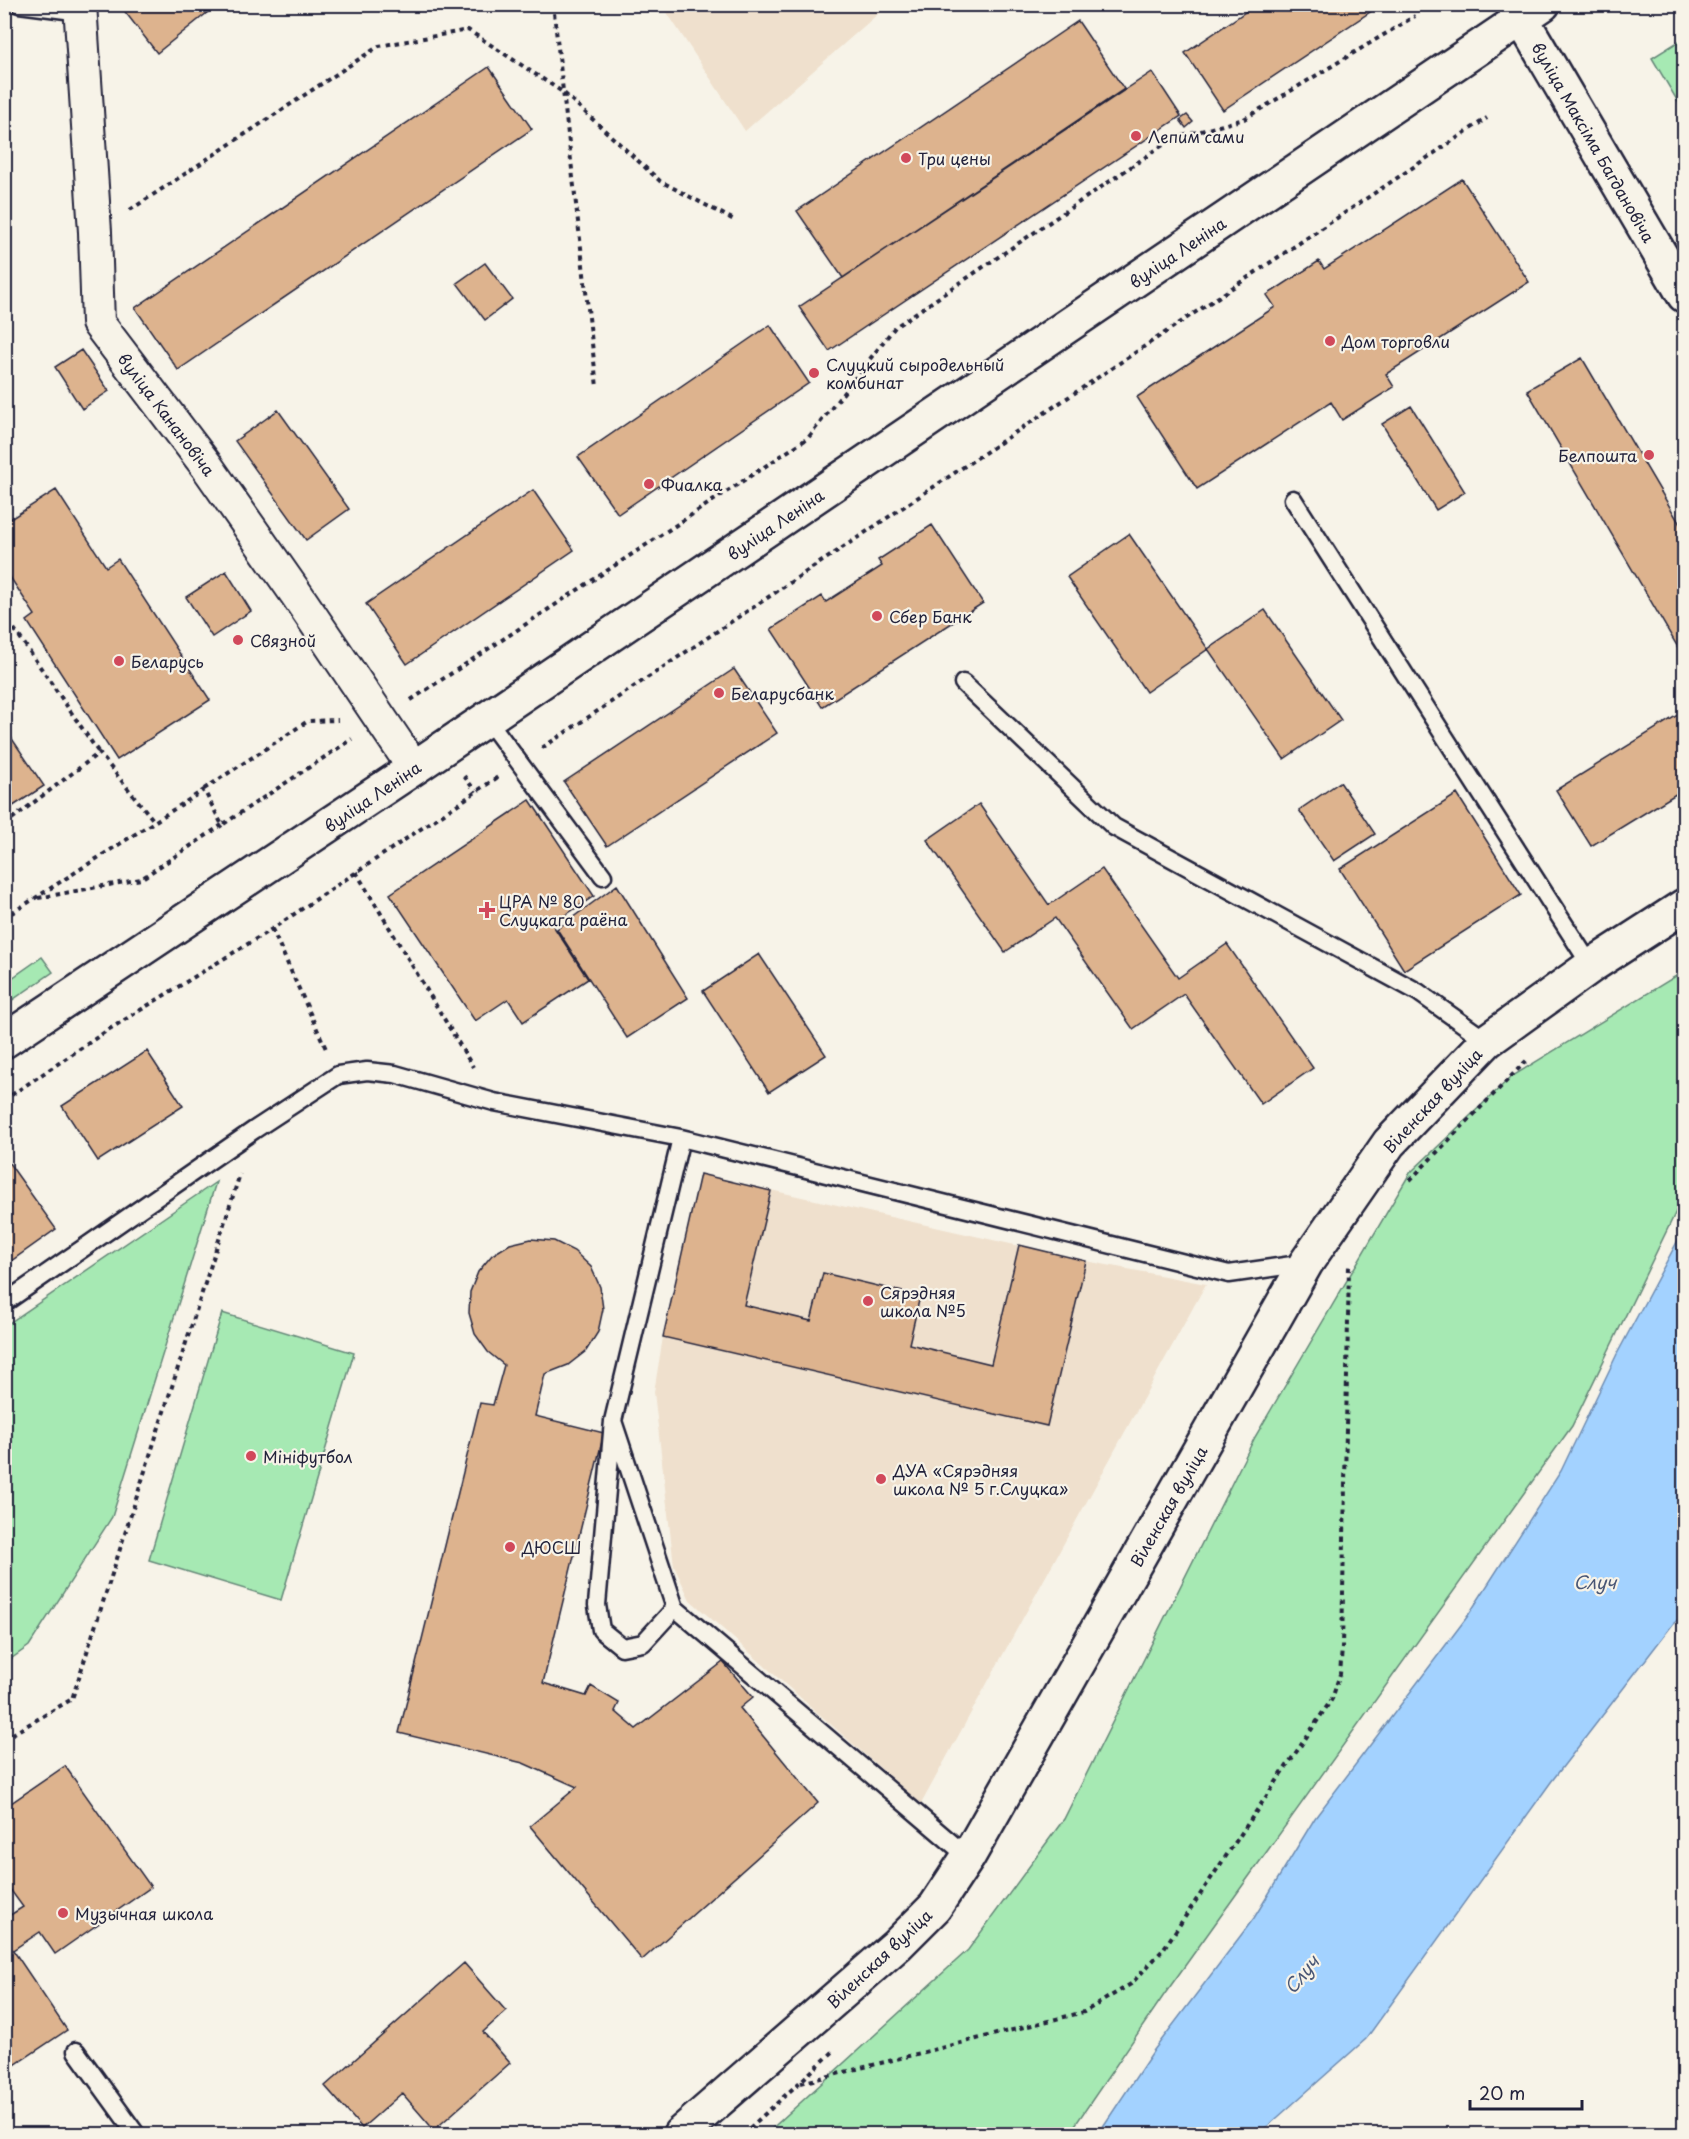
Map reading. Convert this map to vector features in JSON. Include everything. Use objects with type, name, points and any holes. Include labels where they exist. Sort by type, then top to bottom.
[{"type":"main road","name":"вуліца Максіма Багдановіча","points":[[1526,9],[1684,295]]},
{"type":"main road","name":"вуліца Леніна","points":[[4,1041],[487,719],[1526,9]]},
{"type":"main road","name":"Віленская вуліца","points":[[680,2134],[897,1945],[934,1907],[968,1857],[1306,1263],[1389,1143],[1487,1041],[1591,966],[1684,906]]},
{"type":"street","name":"вуліца Канановіча","points":[[81,8],[95,232],[98,323],[206,465],[414,768]]},
{"type":"lane","points":[[19,4],[81,8]]},
{"type":"lane","points":[[1293,499],[1591,966]]},
{"type":"lane","points":[[963,683],[1114,827],[1418,992],[1487,1041]]},
{"type":"lane","points":[[487,719],[603,876]]},
{"type":"lane","points":[[4,1303],[254,1130],[338,1075],[367,1071],[395,1074],[494,1102],[681,1138],[1229,1274],[1306,1263]]},
{"type":"lane","points":[[675,1608],[644,1643],[622,1647],[601,1630],[597,1605],[613,1421],[681,1138]]},
{"type":"lane","points":[[613,1421],[675,1608],[968,1857]]},
{"type":"lane","points":[[76,2051],[136,2134]]},
{"type":"path","points":[[553,4],[597,387]]},
{"type":"path","points":[[35,899],[141,879],[808,438],[895,327],[1162,145],[1172,139],[1244,119],[1415,16]]},
{"type":"path","points":[[95,232],[379,46],[468,30],[564,93],[660,181],[736,221]]},
{"type":"path","points":[[4,1100],[108,1030],[272,929],[1487,118]]},
{"type":"path","points":[[4,614],[99,753],[155,822]]},
{"type":"path","points":[[4,918],[308,721],[381,720]]},
{"type":"path","points":[[12,819],[99,753]]},
{"type":"path","points":[[462,773],[476,792]]},
{"type":"path","points":[[204,790],[222,825]]},
{"type":"path","points":[[356,872],[494,1102]]},
{"type":"path","points":[[272,929],[338,1075]]},
{"type":"path","points":[[1407,1183],[1530,1057]]},
{"type":"path","points":[[4,1740],[72,1699],[254,1130]]},
{"type":"path","points":[[743,2134],[801,2083],[1084,2012],[1131,1984],[1162,1951],[1332,1699],[1340,1674],[1350,1254]]},
{"type":"shaded area","points":[[662,5],[888,5],[745,131]]},
{"type":"shaded area","name":"ДУА «Сярэдняя школа № 5 г.Слуцка»","points":[[700,1174],[1086,1261],[1206,1284],[921,1804],[690,1600],[674,1566],[654,1392],[663,1337]]},
{"type":"green space","points":[[1684,38],[1684,112],[1652,58]]},
{"type":"green space","points":[[42,957],[53,972],[5,1005],[5,983]]},
{"type":"green space","points":[[1684,971],[1684,1195],[1572,1426],[1164,1995],[1069,2134],[766,2134],[968,1950],[1064,1819],[1255,1437],[1410,1173],[1511,1077]]},
{"type":"green space","points":[[216,1182],[112,1517],[29,1646],[5,1663],[5,1326]]},
{"type":"green space","name":"Мініфутбол","points":[[222,1313],[354,1353],[281,1600],[149,1560]]},
{"type":"water","name":"Случ","points":[[1684,1229],[1684,1614],[1673,1624],[1551,1782],[1366,2039],[1256,2134],[1098,2134],[1154,2050],[1254,1918],[1315,1818],[1467,1617],[1561,1471],[1617,1354]]},
{"type":"building","points":[[119,4],[218,4],[157,53]]},
{"type":"building","points":[[1257,4],[1382,4],[1223,110],[1185,53]]},
{"type":"building","points":[[1078,21],[1124,89],[843,278],[797,211]]},
{"type":"building","points":[[489,67],[532,129],[178,370],[135,308]]},
{"type":"building","points":[[1152,72],[1181,116],[829,351],[799,307]]},
{"type":"building","points":[[1187,115],[1193,122],[1186,128],[1180,120]]},
{"type":"building","name":"Дом торговли","points":[[1462,179],[1529,282],[1386,374],[1394,387],[1342,420],[1331,402],[1197,489],[1137,397],[1275,307],[1267,295],[1319,261],[1324,269]]},
{"type":"building","points":[[485,263],[512,299],[485,320],[457,283]]},
{"type":"building","points":[[770,325],[809,383],[618,514],[578,457]]},
{"type":"building","points":[[81,350],[109,391],[82,409],[55,367]]},
{"type":"building","points":[[1582,358],[1684,531],[1684,648],[1680,651],[1527,390]]},
{"type":"building","points":[[1411,406],[1465,492],[1436,510],[1382,424]]},
{"type":"building","points":[[278,410],[349,509],[306,540],[235,441]]},
{"type":"building","name":"Беларусь","points":[[56,490],[106,567],[118,559],[210,700],[117,760],[27,621],[35,615],[4,568],[4,523]]},
{"type":"building","points":[[533,490],[574,550],[407,664],[366,604]]},
{"type":"building","name":"Сбер Банк","points":[[932,525],[983,603],[822,707],[771,629],[822,596],[826,602],[882,566],[878,560]]},
{"type":"building","points":[[1129,534],[1208,649],[1146,692],[1067,577]]},
{"type":"building","points":[[226,571],[251,611],[212,637],[186,597]]},
{"type":"building","points":[[1265,610],[1341,720],[1284,759],[1208,649]]},
{"type":"building","points":[[734,669],[777,733],[607,846],[564,782]]},
{"type":"building","points":[[1684,711],[1684,789],[1591,846],[1556,790]]},
{"type":"building","points":[[4,727],[44,786],[4,812]]},
{"type":"building","points":[[1340,782],[1375,834],[1334,861],[1299,810]]},
{"type":"building","points":[[1457,794],[1521,895],[1404,970],[1340,869]]},
{"type":"building","name":"ЦРА № 80 Слуцкага раёна","points":[[530,800],[594,896],[552,924],[588,979],[523,1022],[508,999],[475,1021],[390,894]]},
{"type":"building","points":[[979,804],[1049,905],[1102,869],[1178,978],[1227,944],[1313,1068],[1261,1104],[1184,994],[1133,1029],[1055,918],[1005,952],[927,840]]},
{"type":"building","points":[[617,885],[688,998],[627,1038],[557,929]]},
{"type":"building","points":[[759,954],[826,1055],[769,1092],[703,991]]},
{"type":"building","points":[[147,1051],[183,1106],[98,1161],[62,1106]]},
{"type":"building","points":[[4,1156],[56,1229],[4,1266]]},
{"type":"building","name":"Сярэдняя школа №5","points":[[700,1174],[771,1191],[744,1305],[811,1321],[823,1273],[920,1296],[909,1344],[991,1364],[1019,1245],[1086,1261],[1047,1426],[663,1337]]},
{"type":"building","name":"ДЮСШ","points":[[531,1239],[554,1241],[574,1251],[591,1267],[600,1287],[603,1309],[598,1332],[586,1351],[568,1365],[545,1374],[535,1416],[604,1433],[543,1683],[586,1696],[591,1686],[619,1703],[615,1711],[636,1729],[723,1662],[753,1697],[740,1708],[818,1803],[642,1960],[530,1826],[577,1787],[523,1763],[399,1733],[480,1403],[493,1405],[504,1365],[488,1352],[475,1334],[469,1313],[470,1292],[478,1272],[492,1255],[510,1244]]},
{"type":"building","name":"Музычная школа","points":[[65,1766],[151,1887],[55,1954],[40,1932],[13,1950],[67,2030],[4,2072],[4,1919],[23,1907],[4,1881],[4,1808]]},
{"type":"building","points":[[464,1963],[506,2011],[483,2032],[510,2063],[434,2130],[402,2093],[362,2128],[325,2086]]},
{"type":"place","name":"Лепим сами","points":[[1136,136]]},
{"type":"place","name":"Три цены","points":[[906,158]]},
{"type":"place","name":"Дом торговли","points":[[1330,341]]},
{"type":"place","name":"Слуцкий сыродельный комбинат","points":[[814,373]]},
{"type":"place","name":"Белпошта","points":[[1649,455]]},
{"type":"place","name":"Фиалка","points":[[649,484]]},
{"type":"place","name":"Сбер Банк","points":[[877,616]]},
{"type":"place","name":"Связной","points":[[238,640]]},
{"type":"place","name":"Беларусь","points":[[119,661]]},
{"type":"place","name":"Беларусбанк","points":[[719,693]]},
{"type":"place","name":"ЦРА № 80 Слуцкага раёна","points":[[487,910]]},
{"type":"place","name":"Сярэдняя школа №5","points":[[868,1301]]},
{"type":"place","name":"Мініфутбол","points":[[251,1456]]},
{"type":"place","name":"ДУА «Сярэдняя школа № 5 г.Слуцка»","points":[[881,1479]]},
{"type":"place","name":"ДЮСШ","points":[[510,1547]]},
{"type":"place","name":"Музычная школа","points":[[63,1913]]}]
